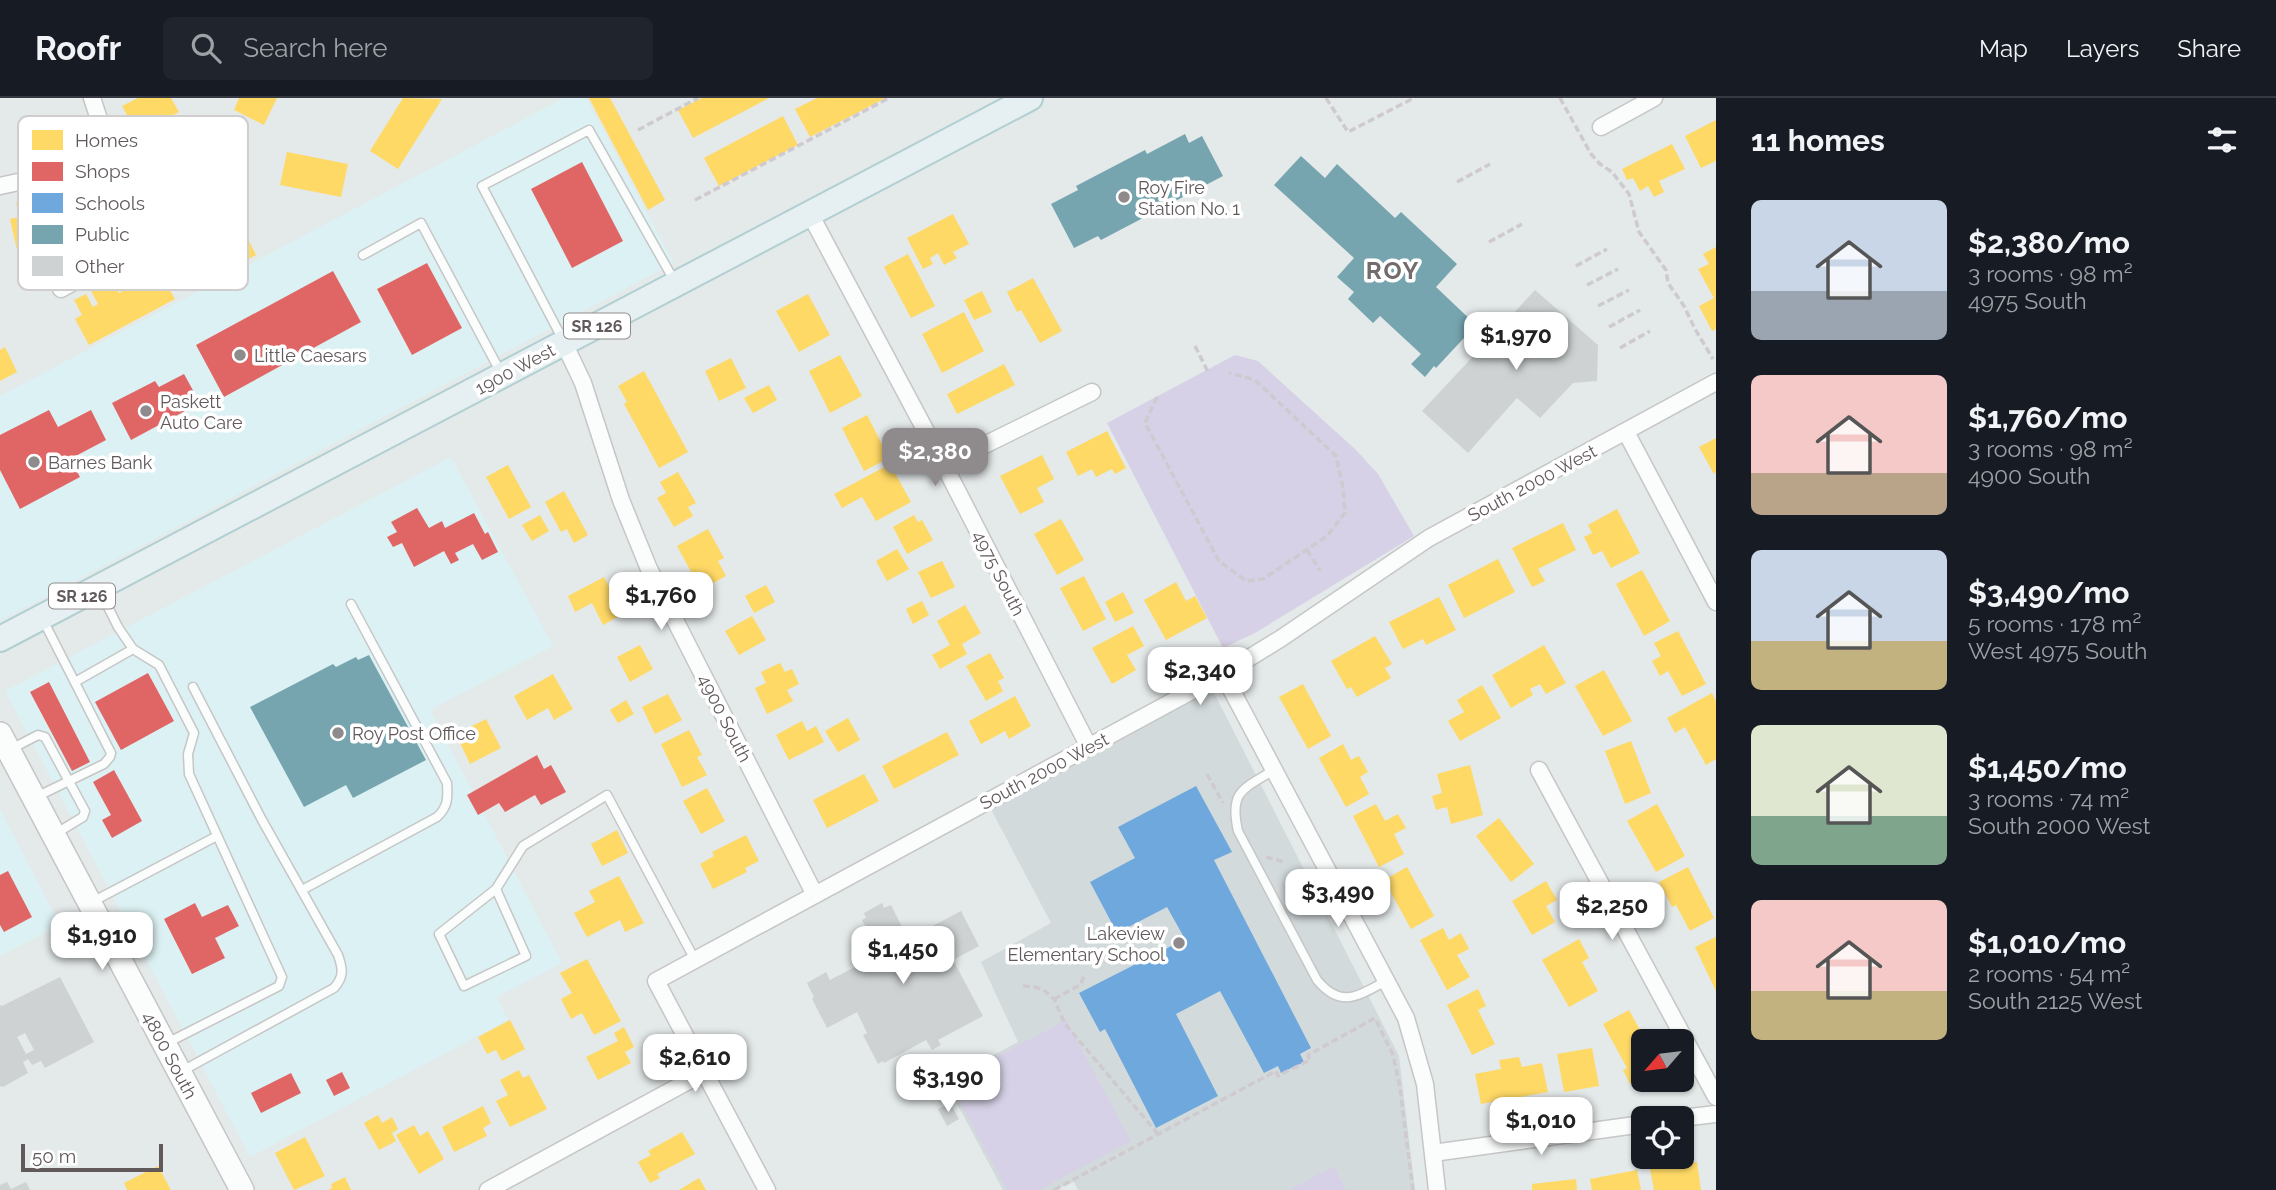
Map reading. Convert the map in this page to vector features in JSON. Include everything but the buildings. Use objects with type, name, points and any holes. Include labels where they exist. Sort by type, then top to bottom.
[{"type":"main road","name":"1900 West","points":[[0,639],[1030,98]]},
{"type":"main road","name":"4800 South","points":[[4,742],[242,1190]]},
{"type":"street","points":[[92,98],[98,116]]},
{"type":"street","points":[[1601,127],[1654,98]]},
{"type":"street","points":[[0,186],[18,182]]},
{"type":"street","name":"4975 South","points":[[810,214],[944,465],[1089,747]]},
{"type":"street","name":"4900 South","points":[[564,343],[583,383],[621,500],[649,569],[815,895]]},
{"type":"street","name":"South 2000 West","points":[[705,1072],[656,981],[1223,674],[1280,639],[1429,538],[1716,382]]},
{"type":"street","points":[[944,465],[1092,393]]},
{"type":"street","points":[[1626,432],[1716,601]]},
{"type":"street","points":[[1223,674],[1406,1018],[1425,1084],[1437,1190]]},
{"type":"street","points":[[1539,769],[1716,1097]]},
{"type":"street","points":[[488,1190],[705,1072],[767,1190]]},
{"type":"street","points":[[1694,1117],[1716,1114]]},
{"type":"street","points":[[1433,1153],[1631,1126]]},
{"type":"lane","points":[[564,343],[482,186],[517,167],[589,130],[676,284]]},
{"type":"lane","points":[[363,255],[421,223],[503,375]]},
{"type":"lane","points":[[98,588],[133,649],[159,665],[194,733],[188,754],[188,774],[280,970],[282,982],[279,986],[164,1044]]},
{"type":"lane","points":[[302,890],[437,817],[445,810],[448,798],[447,783],[351,604]]},
{"type":"lane","points":[[34,798],[104,764],[111,752],[41,617]]},
{"type":"lane","points":[[75,682],[133,649]]},
{"type":"lane","points":[[180,1072],[334,988],[343,968],[193,687]]},
{"type":"lane","points":[[4,742],[42,735],[86,811],[85,815],[53,835]]},
{"type":"lane","points":[[1274,770],[1241,790],[1235,803],[1234,816],[1241,839],[1317,980],[1325,990],[1343,998],[1353,998],[1386,981]]},
{"type":"lane","points":[[496,889],[526,956],[464,986],[439,933],[496,889],[523,846],[607,794],[695,960]]},
{"type":"lane","points":[[90,903],[217,836]]},
{"type":"path","points":[[638,130],[698,98]]},
{"type":"path","points":[[695,200],[889,98]]},
{"type":"path","points":[[1326,98],[1348,132],[1412,99]]},
{"type":"path","points":[[1560,98],[1591,154],[1612,172],[1629,194],[1639,232],[1666,270],[1668,283],[1713,359]]},
{"type":"path","points":[[1457,182],[1490,164]]},
{"type":"path","points":[[1489,242],[1522,224]]},
{"type":"path","points":[[1576,266],[1607,248]]},
{"type":"path","points":[[1587,285],[1618,269]]},
{"type":"path","points":[[1598,306],[1629,290]]},
{"type":"path","points":[[1609,327],[1640,310]]},
{"type":"path","points":[[1620,348],[1650,331]]},
{"type":"path","points":[[1195,346],[1208,372]]},
{"type":"path","points":[[1157,397],[1145,423],[1219,561],[1246,581],[1263,579],[1327,536],[1345,513],[1343,488],[1336,456],[1255,380],[1229,373]]},
{"type":"path","points":[[1307,550],[1320,571]]},
{"type":"path","points":[[1208,774],[1224,804]]},
{"type":"path","points":[[1054,999],[1080,985],[1084,976]]},
{"type":"path","points":[[1023,986],[1036,986],[1054,999],[1065,1024],[1158,1134]]},
{"type":"path","points":[[1054,1190],[1276,1071],[1278,1076],[1310,1060],[1308,1055],[1375,1018],[1393,1055],[1413,1190]]},
{"type":"shaded area","points":[[564,98],[586,98],[674,263],[0,621],[0,396],[201,290],[248,290],[248,265]]},
{"type":"shaded area","points":[[1235,355],[1258,361],[1356,450],[1378,474],[1414,536],[1255,633],[1223,648],[1107,423]]},
{"type":"shaded area","points":[[451,457],[553,646],[430,710],[562,963],[497,997],[508,1020],[250,1157],[5,691]]},
{"type":"shaded area","name":"Lakeview Elementary School","points":[[1206,677],[1399,1056],[1415,1190],[1078,1190],[1074,1182],[1054,1190],[1003,1190],[945,1081],[1018,1042],[981,962],[1051,923],[984,796]]},
{"type":"shaded area","points":[[0,809],[60,925],[0,956]]},
{"type":"shaded area","points":[[1066,1020],[1131,1141],[1039,1190],[1007,1190],[949,1082]]},
{"type":"shaded area","points":[[1334,1166],[1346,1190],[1289,1190]]},
{"type":"place","name":"Roy Fire Station No. 1","points":[[1124,197]]},
{"type":"place","name":"Little Caesars","points":[[240,355]]},
{"type":"place","name":"Paskett Auto Care","points":[[146,411]]},
{"type":"place","name":"Barnes Bank","points":[[34,462]]},
{"type":"place","name":"Roy Post Office","points":[[338,733]]},
{"type":"place","name":"Lakeview Elementary School","points":[[1179,943]]},
{"type":"district","name":"ROY","points":[[1393,270]]}]
